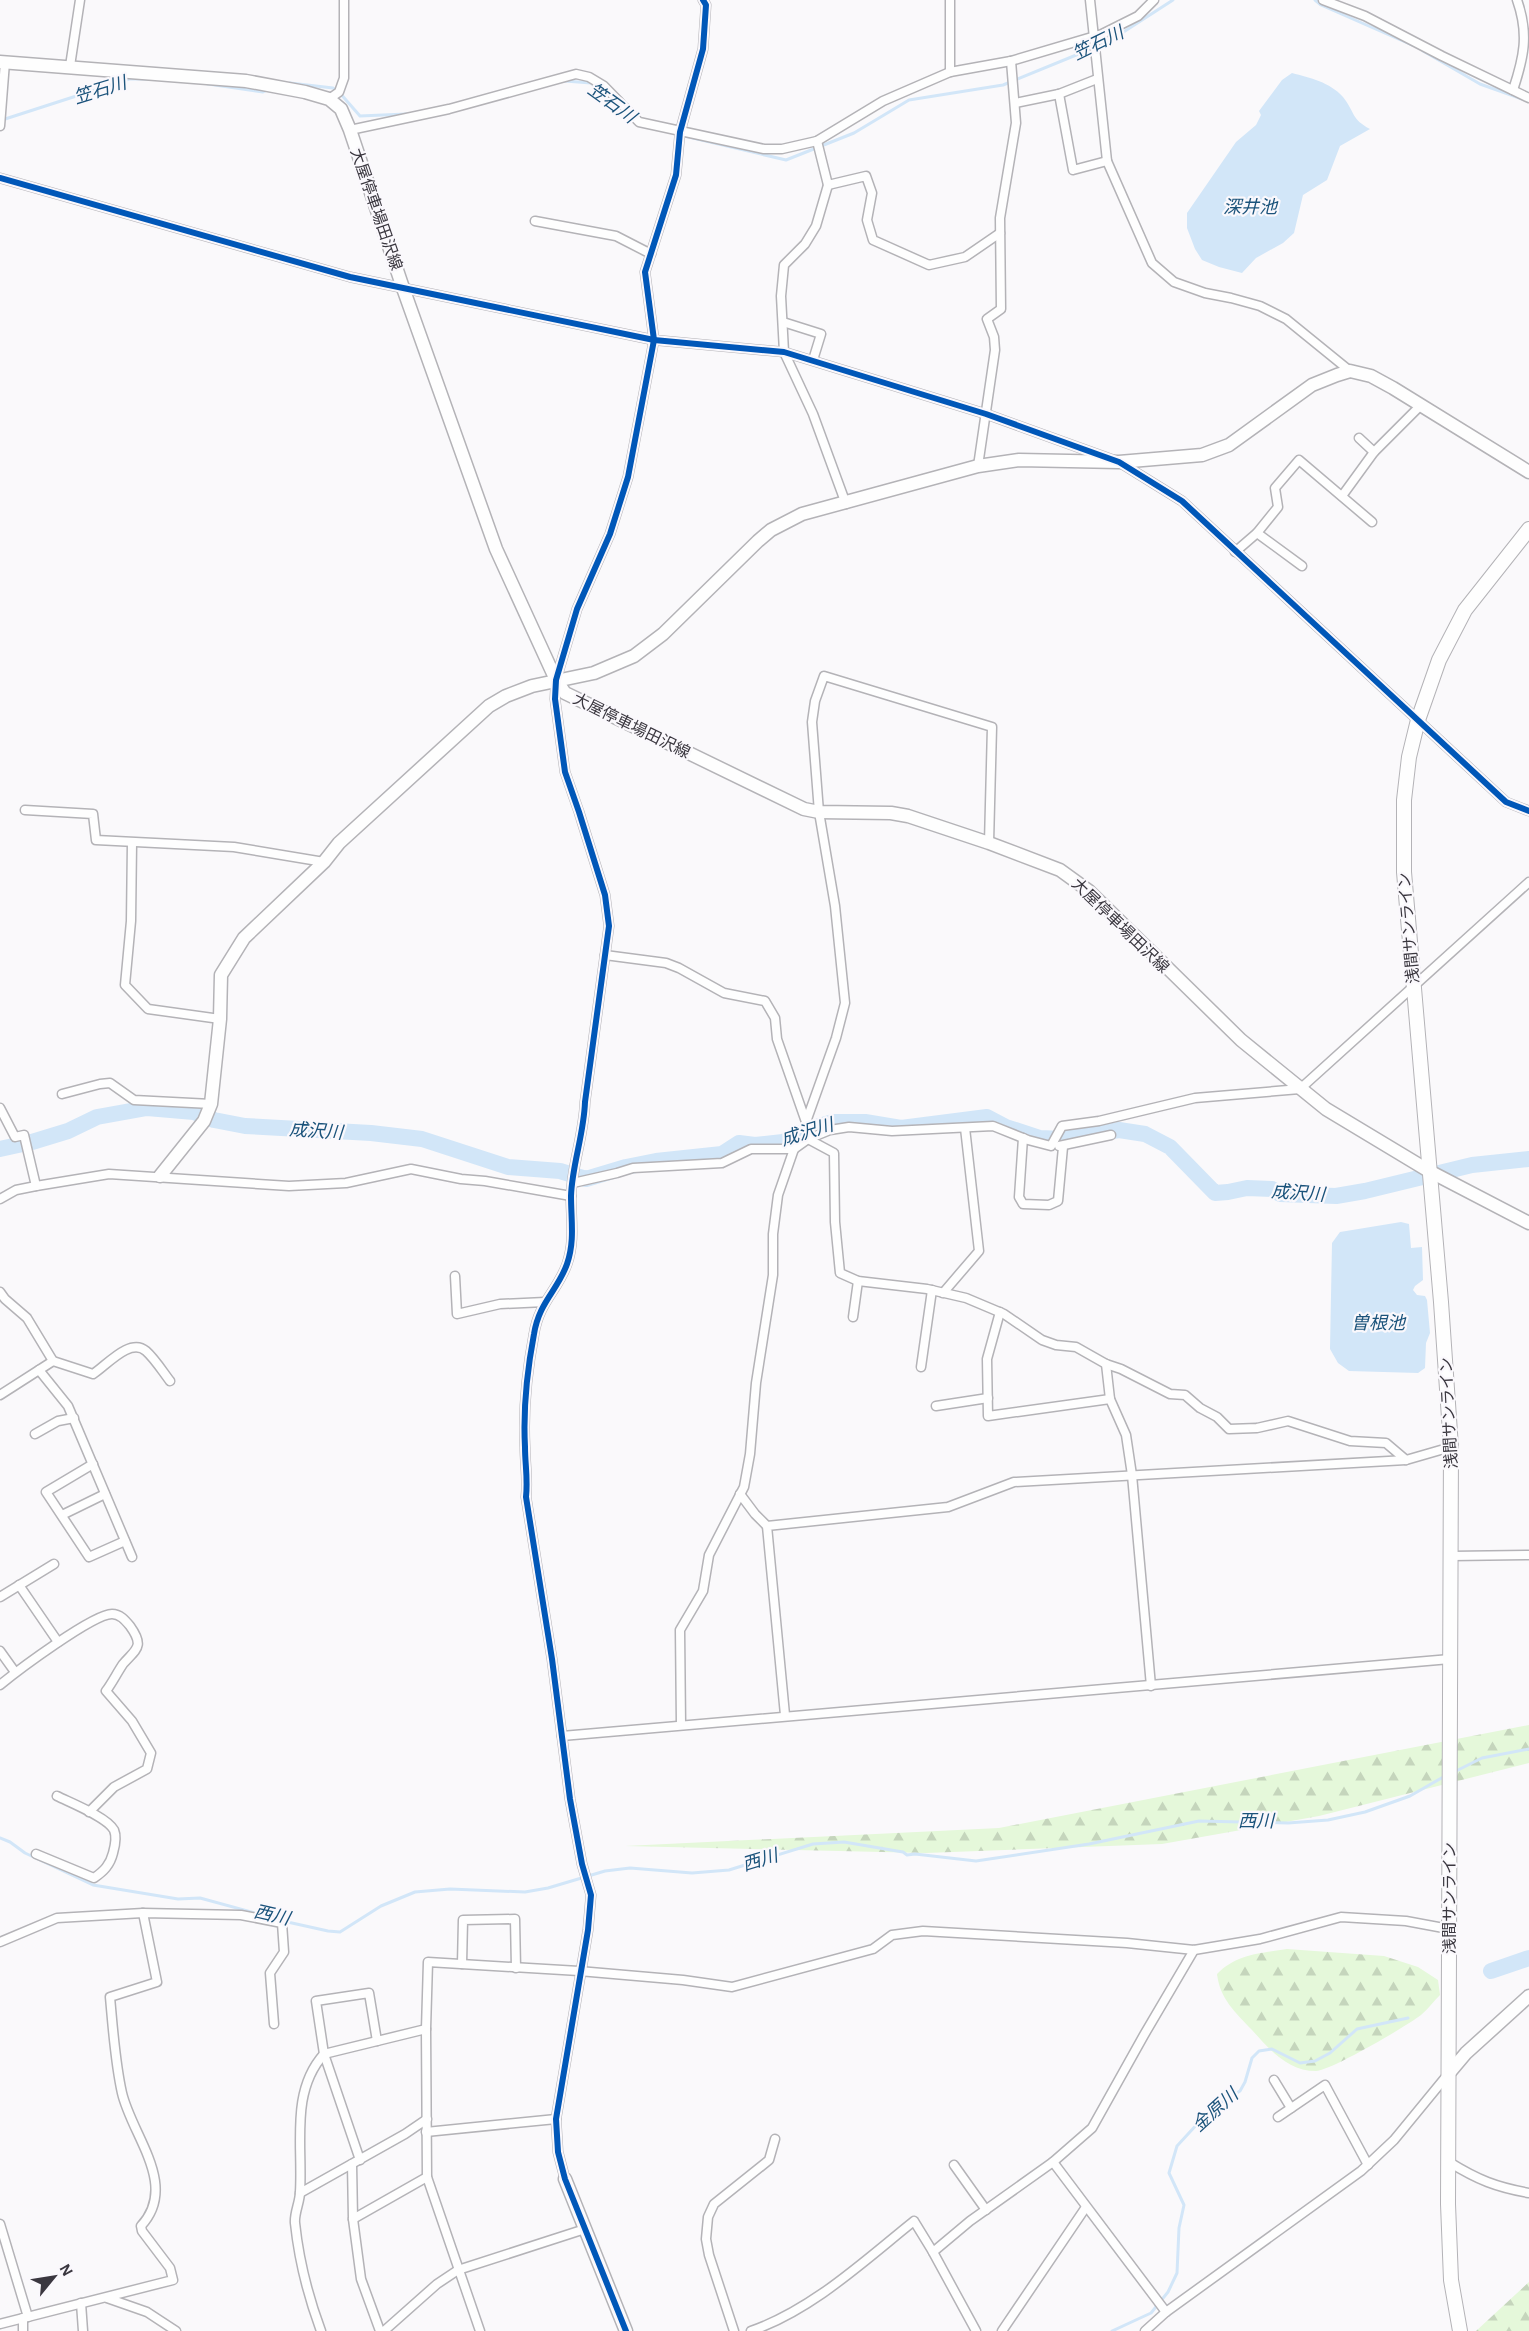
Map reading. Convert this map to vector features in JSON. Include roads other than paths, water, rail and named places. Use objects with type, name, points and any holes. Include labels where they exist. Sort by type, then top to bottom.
[{"type":"main road","points":[[2,62],[246,81],[329,99]]},
{"type":"main road","name":"大屋停車場田沢線","points":[[329,99],[341,109],[350,130],[403,288],[496,549],[556,680],[565,693],[804,809],[819,812],[891,813],[908,816],[1060,870],[1089,891],[1241,1040],[1300,1089],[1434,1177],[1529,1223]]},
{"type":"main road","points":[[160,1176],[208,1111],[220,1018],[221,975],[244,938],[324,862],[339,843],[489,706],[514,693],[556,680],[594,673],[634,656],[663,634],[771,530],[802,514],[846,504],[978,466],[1019,460],[1119,462],[1202,455],[1230,445],[1312,385],[1350,371],[1371,376],[1529,472]]},
{"type":"main road","name":"浅間サンライン","points":[[1460,2331],[1450,2268],[1451,1447],[1434,1177],[1413,988],[1402,838],[1405,784],[1418,720],[1432,676],[1456,626],[1477,594],[1529,529]]},
{"type":"main road","points":[[1450,2072],[1466,2053],[1529,1996]]},
{"type":"main road","points":[[565,2179],[626,2331]]},
{"type":"street","points":[[70,66],[80,0]]},
{"type":"street","points":[[329,99],[339,92],[344,78],[344,0]]},
{"type":"street","points":[[565,2179],[558,2152],[556,2119],[579,1971],[588,1930],[591,1895],[582,1864],[570,1799],[526,1497],[528,1474],[525,1448],[526,1395],[534,1332],[545,1302],[566,1267],[571,1251],[573,1227],[571,1196],[584,1125],[585,1102],[609,926],[605,895],[565,772],[555,699],[556,680],[577,609],[610,534],[628,477],[654,340],[645,272],[676,175],[680,132],[703,49],[706,5],[703,0]]},
{"type":"street","points":[[950,0],[950,72]]},
{"type":"street","points":[[1090,0],[1107,161],[1152,263],[1174,282],[1205,293],[1260,306],[1287,319],[1350,371]]},
{"type":"street","points":[[350,130],[449,109],[576,74],[589,77],[604,86],[639,123],[764,149],[782,149],[817,141],[883,101],[950,72],[1011,61],[1093,37],[1123,25],[1138,16],[1154,0]]},
{"type":"street","points":[[1323,0],[1365,16],[1529,98]]},
{"type":"street","points":[[1513,90],[1523,54],[1525,28],[1517,0]]},
{"type":"street","points":[[978,466],[995,350],[994,337],[987,318],[1001,309],[1000,234],[1016,123],[1011,61]]},
{"type":"street","points":[[0,126],[2,62]]},
{"type":"street","points":[[1015,102],[1059,94],[1097,79]]},
{"type":"street","points":[[1059,94],[1073,170],[1107,161]]},
{"type":"street","points":[[817,141],[828,184],[816,226],[805,244],[784,265],[781,296],[784,351],[813,414],[846,504]]},
{"type":"street","points":[[828,184],[866,176],[872,193],[867,220],[873,240],[929,265],[965,257],[1000,234]]},
{"type":"street","points":[[0,178],[350,277],[654,340],[784,351],[986,414],[1119,462],[1182,501],[1506,802],[1529,811]]},
{"type":"street","points":[[535,221],[616,236],[651,254]]},
{"type":"street","points":[[783,322],[821,334],[813,360]]},
{"type":"street","points":[[1342,496],[1374,452],[1421,405]]},
{"type":"street","points":[[1359,438],[1374,452]]},
{"type":"street","points":[[1235,552],[1257,533],[1278,507],[1275,488],[1299,460],[1371,522]]},
{"type":"street","points":[[1257,533],[1302,566]]},
{"type":"street","points":[[806,1122],[836,1038],[845,1003],[836,915],[819,812],[812,722],[815,701],[824,676],[992,727],[989,843]]},
{"type":"street","points":[[25,810],[93,814],[96,840],[234,847],[324,862]]},
{"type":"street","points":[[132,843],[130,921],[125,985],[148,1009],[220,1018]]},
{"type":"street","points":[[1052,1144],[1062,1126],[1099,1121],[1195,1098],[1300,1089],[1529,882]]},
{"type":"street","points":[[605,955],[666,963],[724,993],[765,1001],[775,1018],[777,1039],[806,1122],[808,1137]]},
{"type":"street","points":[[62,1094],[110,1083],[134,1101],[208,1111]]},
{"type":"street","points":[[0,1108],[15,1137],[24,1135],[36,1186]]},
{"type":"street","points":[[681,1725],[680,1630],[703,1591],[709,1555],[744,1487],[750,1454],[756,1383],[773,1275],[773,1234],[778,1195],[794,1149],[808,1137],[849,1127],[892,1131],[993,1126],[1023,1138],[1063,1147],[1111,1135]]},
{"type":"street","points":[[943,1293],[979,1251],[965,1128]]},
{"type":"street","points":[[808,1137],[834,1153],[835,1222],[840,1274],[858,1281],[932,1290],[966,1298],[1000,1312],[1042,1340],[1056,1345],[1076,1347],[1170,1394],[1185,1395],[1200,1408],[1216,1417],[1228,1429],[1257,1428],[1288,1421],[1350,1441],[1386,1443],[1406,1460]]},
{"type":"street","points":[[1023,1138],[1019,1197],[1023,1204],[1049,1205],[1058,1202],[1063,1147]]},
{"type":"street","points":[[573,1180],[617,1173],[633,1167],[722,1163],[751,1149],[794,1149]]},
{"type":"street","points":[[0,1198],[16,1190],[109,1174],[289,1186],[346,1183],[411,1169],[571,1196]]},
{"type":"street","points":[[455,1276],[458,1314],[500,1304],[545,1302]]},
{"type":"street","points":[[853,1317],[858,1281]]},
{"type":"street","points":[[921,1367],[932,1290]]},
{"type":"street","points":[[0,1292],[4,1299],[27,1318],[53,1361],[93,1374],[130,1347],[138,1347],[145,1350],[170,1381]]},
{"type":"street","points":[[1000,1312],[987,1359],[988,1416],[1110,1398]]},
{"type":"street","points":[[0,1395],[53,1361]]},
{"type":"street","points":[[1106,1364],[1110,1398],[1126,1435],[1132,1475],[1151,1686]]},
{"type":"street","points":[[39,1370],[68,1406],[132,1557]]},
{"type":"street","points":[[936,1406],[988,1398]]},
{"type":"street","points":[[35,1434],[58,1421],[74,1419]]},
{"type":"street","points":[[767,1526],[948,1508],[1014,1482],[1406,1460],[1451,1447]]},
{"type":"street","points":[[93,1464],[46,1492],[88,1557],[125,1541]]},
{"type":"street","points":[[62,1515],[105,1494]]},
{"type":"street","points":[[740,1494],[754,1514],[767,1526],[785,1715]]},
{"type":"street","points":[[1451,1556],[1529,1555]]},
{"type":"street","points":[[0,1598],[54,1564]]},
{"type":"street","points":[[19,1586],[58,1642]]},
{"type":"street","points":[[0,1685],[58,1642],[100,1616],[120,1615],[135,1633],[138,1644],[134,1654],[124,1663],[106,1691],[132,1721],[151,1753],[147,1769],[114,1787],[89,1812]]},
{"type":"street","points":[[0,1651],[15,1672]]},
{"type":"street","points":[[562,1736],[1450,1659]]},
{"type":"street","points":[[36,1854],[94,1878],[104,1871],[111,1861],[116,1844],[114,1829],[103,1819],[57,1796]]},
{"type":"street","points":[[0,2324],[173,2280],[170,2268],[142,2231],[141,2226],[151,2213],[155,2181],[149,2156],[122,2095],[110,1997],[157,1982],[143,1913]]},
{"type":"street","points":[[0,1942],[57,1918],[143,1913],[241,1915],[282,1923],[284,1952],[270,1973],[274,2024]]},
{"type":"street","points":[[480,2331],[427,2177],[428,1962],[579,1971],[683,1980],[732,1987],[873,1949],[892,1935],[923,1931],[1127,1943],[1194,1950],[1260,1939],[1341,1917],[1406,1921],[1449,1929]]},
{"type":"street","points":[[462,1964],[463,1920],[515,1919],[516,1968]]},
{"type":"street","points":[[933,2252],[986,2210],[1053,2162],[1092,2128],[1194,1950]]},
{"type":"street","points":[[377,2041],[369,1993],[316,2001],[324,2054],[356,2162],[353,2219],[361,2279],[382,2331],[437,2284],[458,2270],[585,2229]]},
{"type":"street","points":[[321,2331],[304,2280],[295,2220],[300,2193],[300,2106],[313,2066],[324,2054],[426,2029]]},
{"type":"street","points":[[1144,2331],[1166,2312],[1368,2165],[1394,2140],[1450,2072]]},
{"type":"street","points":[[1274,2080],[1291,2108]]},
{"type":"street","points":[[1278,2117],[1325,2085],[1368,2165]]},
{"type":"street","points":[[300,2193],[405,2134],[427,2119]]},
{"type":"street","points":[[426,2132],[556,2119]]},
{"type":"street","points":[[734,2331],[709,2254],[706,2239],[708,2217],[714,2204],[769,2160],[775,2139]]},
{"type":"street","points":[[1053,2162],[1166,2312]]},
{"type":"street","points":[[1449,2162],[1498,2187],[1529,2193]]},
{"type":"street","points":[[954,2165],[986,2210]]},
{"type":"street","points":[[353,2219],[427,2177]]},
{"type":"street","points":[[1002,2331],[1086,2207]]},
{"type":"street","points":[[751,2331],[790,2314],[843,2278],[914,2221],[976,2331]]},
{"type":"street","points":[[0,2224],[25,2317],[23,2331]]},
{"type":"street","points":[[107,2298],[147,2312],[176,2331]]},
{"type":"street","points":[[81,2303],[83,2331]]},
{"type":"water","name":"深井池","points":[[1292,73],[1319,81],[1338,92],[1356,118],[1370,129],[1340,146],[1327,180],[1303,195],[1294,233],[1283,243],[1256,258],[1242,273],[1202,260],[1187,228],[1187,213],[1236,142],[1256,125],[1261,115],[1259,111],[1282,80]]},
{"type":"water","name":"曽根池","points":[[1401,1222],[1409,1224],[1411,1248],[1422,1247],[1423,1280],[1413,1290],[1417,1295],[1425,1296],[1427,1300],[1430,1333],[1426,1343],[1425,1368],[1418,1373],[1349,1371],[1338,1363],[1330,1349],[1332,1243],[1340,1232]]},
{"type":"waterway","name":"笠石川","points":[[680,135],[786,160],[854,133],[909,100],[1003,85],[1108,42],[1173,0]]},
{"type":"waterway","name":"笠石川","points":[[1315,0],[1321,5],[1412,45]]},
{"type":"waterway","name":"笠石川","points":[[1423,51],[1480,84],[1525,100]]},
{"type":"waterway","name":"笠石川","points":[[2,120],[129,79],[148,79]]},
{"type":"waterway","name":"笠石川","points":[[565,81],[591,83],[620,108]]},
{"type":"waterway","name":"笠石川","points":[[290,83],[333,88],[360,116],[406,114]]},
{"type":"waterway","name":"笠石川","points":[[208,84],[263,92],[267,90]]},
{"type":"waterway","name":"成沢川","points":[[0,1149],[68,1131],[97,1117],[147,1108],[194,1112],[214,1120],[245,1126],[371,1133],[422,1139],[508,1167],[560,1171],[586,1179],[656,1161],[722,1154],[739,1143],[755,1145],[783,1142],[810,1129],[833,1122],[865,1122],[901,1128],[987,1117],[1006,1127],[1040,1138],[1063,1139],[1119,1130],[1145,1134],[1170,1147],[1215,1193],[1247,1188],[1272,1189],[1280,1194],[1336,1196],[1472,1165],[1529,1159]]},
{"type":"waterway","name":"西川","points":[[1454,1772],[1482,1758],[1529,1749]]},
{"type":"waterway","name":"西川","points":[[283,1921],[340,1932],[381,1906],[415,1892],[450,1889],[525,1892],[548,1888],[605,1871],[630,1868],[692,1873],[729,1870],[813,1844],[844,1842],[903,1852],[907,1855],[976,1861],[1089,1844],[1199,1821],[1288,1823],[1328,1820],[1365,1812],[1410,1796],[1445,1776]]},
{"type":"waterway","name":"西川","points":[[0,1838],[25,1853],[93,1885],[178,1899],[200,1898],[266,1916]]},
{"type":"waterway","name":"金原川","points":[[1491,1971],[1529,1958]]},
{"type":"waterway","name":"金原川","points":[[1112,2331],[1151,2313],[1168,2292],[1177,2273],[1179,2228],[1184,2205],[1169,2173],[1177,2146],[1211,2109],[1240,2091],[1252,2058],[1259,2051],[1272,2049],[1300,2063],[1315,2061],[1330,2053],[1357,2029],[1408,2018]]}]
